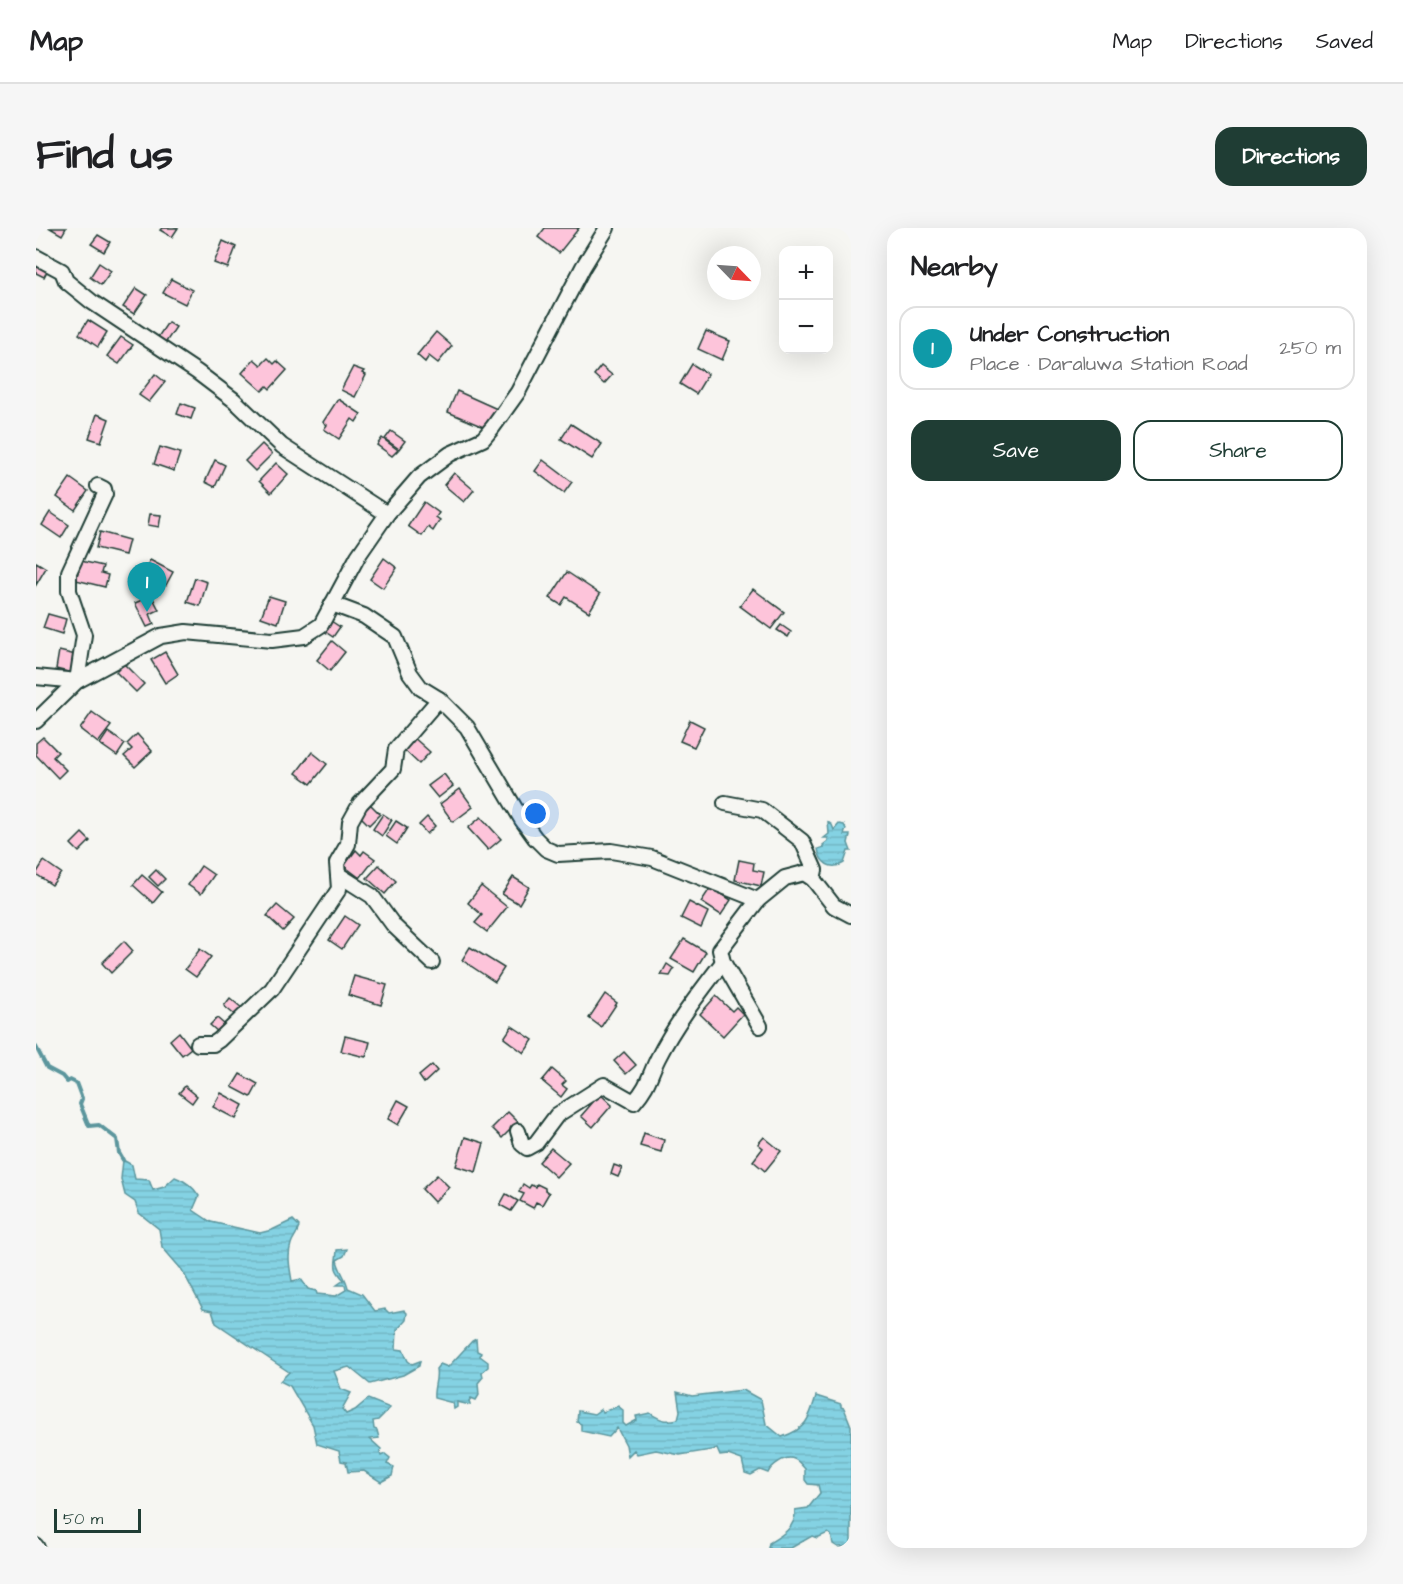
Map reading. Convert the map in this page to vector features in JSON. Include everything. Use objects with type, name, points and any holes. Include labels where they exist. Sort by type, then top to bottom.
[{"type":"street","points":[[36,720],[78,681],[160,636],[186,632],[272,640],[304,636],[321,625],[357,556],[387,514],[419,477],[450,454],[483,439],[493,427],[518,392],[583,267],[607,228]]},
{"type":"street","points":[[36,257],[62,271],[66,281],[92,302],[197,372],[234,400],[282,446],[387,514]]},
{"type":"street","points":[[78,681],[84,635],[69,591],[69,572],[105,494],[104,489],[98,486]]},
{"type":"street","points":[[332,604],[364,616],[395,637],[410,673],[422,688],[439,699],[467,727],[522,820],[546,849],[558,854],[605,850],[652,858],[758,900]]},
{"type":"street","points":[[36,677],[78,681]]},
{"type":"street","points":[[198,1044],[213,1044],[219,1040],[272,989],[339,889],[337,863],[348,844],[350,822],[360,804],[393,769],[396,749],[439,699]]},
{"type":"street","points":[[725,803],[762,810],[802,841],[815,870],[813,879]]},
{"type":"street","points":[[760,1026],[723,962],[720,950],[758,900],[785,878],[804,873],[813,879],[834,906],[851,915]]},
{"type":"street","points":[[339,875],[372,896],[394,926],[432,962]]},
{"type":"street","points":[[518,1131],[522,1144],[527,1148],[536,1143],[557,1115],[604,1085],[634,1102],[646,1089],[658,1058],[681,1020],[723,962]]},
{"type":"water","points":[[828,822],[834,830],[839,824],[844,825],[846,829],[844,835],[850,835],[848,843],[851,851],[848,851],[844,863],[835,866],[824,862],[818,849],[824,847],[823,845],[828,841],[828,838],[824,838],[829,834]]},
{"type":"water","points":[[123,1160],[132,1165],[135,1179],[149,1180],[153,1190],[164,1187],[175,1177],[189,1184],[199,1196],[193,1210],[211,1222],[260,1233],[293,1220],[299,1226],[289,1253],[292,1281],[301,1279],[308,1289],[316,1291],[317,1294],[336,1296],[346,1290],[345,1285],[337,1285],[344,1280],[336,1269],[336,1263],[337,1250],[347,1249],[344,1256],[337,1260],[348,1288],[362,1294],[375,1311],[385,1309],[389,1313],[404,1310],[407,1313],[406,1320],[397,1330],[396,1349],[403,1350],[412,1364],[420,1361],[419,1366],[403,1375],[370,1384],[349,1367],[334,1371],[341,1389],[351,1393],[342,1409],[346,1414],[368,1399],[390,1408],[378,1420],[373,1421],[379,1438],[370,1439],[381,1449],[381,1456],[385,1454],[390,1458],[387,1464],[394,1467],[392,1476],[381,1482],[364,1471],[348,1472],[346,1462],[341,1461],[339,1451],[317,1444],[313,1425],[290,1386],[280,1381],[289,1372],[216,1323],[212,1311],[203,1309],[182,1270],[162,1247],[159,1229],[139,1213],[135,1202],[125,1195],[121,1179]]},
{"type":"water","points":[[476,1339],[477,1351],[488,1362],[488,1367],[482,1372],[483,1377],[478,1383],[479,1395],[476,1400],[471,1398],[470,1405],[457,1402],[457,1407],[454,1409],[453,1403],[434,1398],[436,1369],[440,1364],[448,1367]]},
{"type":"water","points":[[743,1390],[761,1400],[766,1424],[782,1437],[801,1427],[811,1411],[816,1396],[841,1404],[844,1408],[851,1426],[851,1546],[838,1547],[833,1544],[831,1535],[828,1533],[817,1538],[812,1536],[791,1548],[768,1548],[769,1543],[791,1526],[795,1510],[808,1508],[820,1493],[818,1485],[808,1484],[805,1480],[805,1469],[795,1460],[790,1458],[783,1460],[775,1464],[768,1473],[760,1470],[751,1475],[745,1473],[742,1460],[728,1455],[720,1456],[717,1449],[680,1455],[656,1450],[637,1454],[634,1450],[628,1456],[626,1445],[617,1428],[609,1437],[581,1431],[581,1424],[577,1422],[578,1411],[594,1414],[601,1409],[603,1412],[618,1406],[623,1410],[623,1423],[626,1426],[637,1420],[636,1416],[650,1413],[663,1420],[674,1420],[678,1419],[680,1411],[677,1392],[692,1396]]},
{"type":"building","points":[[50,228],[66,228],[62,235]]},
{"type":"building","points":[[178,228],[172,237],[160,230]]},
{"type":"building","points":[[545,228],[579,228],[559,253],[538,237]]},
{"type":"building","points":[[98,235],[110,242],[104,252],[91,244]]},
{"type":"building","points":[[223,241],[236,247],[228,268],[214,263]]},
{"type":"building","points":[[99,263],[111,271],[101,285],[90,277]]},
{"type":"building","points":[[36,266],[47,271],[44,277],[36,273]]},
{"type":"building","points":[[171,279],[192,290],[185,304],[163,293]]},
{"type":"building","points":[[136,288],[147,295],[134,314],[123,307]]},
{"type":"building","points":[[88,320],[107,332],[98,347],[79,334]]},
{"type":"building","points":[[168,322],[176,327],[166,342],[158,337]]},
{"type":"building","points":[[706,331],[730,341],[722,360],[698,349]]},
{"type":"building","points":[[436,332],[452,346],[438,363],[429,356],[425,362],[417,355]]},
{"type":"building","points":[[121,337],[133,345],[119,364],[107,356]]},
{"type":"building","points":[[268,358],[274,364],[277,361],[287,370],[270,389],[267,386],[262,391],[242,373],[254,359],[261,365]]},
{"type":"building","points":[[692,364],[708,374],[696,394],[680,384]]},
{"type":"building","points":[[601,366],[612,375],[604,384],[594,375]]},
{"type":"building","points":[[353,367],[364,371],[362,373],[366,375],[355,397],[341,390]]},
{"type":"building","points":[[155,374],[165,382],[149,402],[139,395]]},
{"type":"building","points":[[457,391],[497,409],[488,429],[448,412]]},
{"type":"building","points":[[338,399],[361,414],[356,422],[352,419],[339,439],[324,429],[327,425],[323,422]]},
{"type":"building","points":[[181,403],[195,408],[191,419],[177,414]]},
{"type":"building","points":[[97,414],[109,419],[101,442],[89,438]]},
{"type":"building","points":[[571,424],[602,444],[592,459],[561,439]]},
{"type":"building","points":[[391,431],[405,441],[399,449],[385,439]]},
{"type":"building","points":[[382,438],[398,450],[392,456],[377,445]]},
{"type":"building","points":[[262,444],[272,454],[255,471],[245,461]]},
{"type":"building","points":[[160,447],[180,453],[174,471],[154,464]]},
{"type":"building","points":[[215,460],[225,465],[215,487],[205,482]]},
{"type":"building","points":[[543,460],[572,482],[564,493],[535,471]]},
{"type":"building","points":[[276,463],[288,474],[271,493],[259,481]]},
{"type":"building","points":[[454,473],[474,490],[464,502],[444,485]]},
{"type":"building","points":[[70,478],[88,491],[75,510],[57,497]]},
{"type":"building","points":[[424,502],[439,513],[436,517],[440,520],[433,531],[428,527],[422,536],[408,526]]},
{"type":"building","points":[[50,512],[69,525],[61,538],[42,525]]},
{"type":"building","points":[[150,514],[161,515],[159,527],[148,525]]},
{"type":"building","points":[[100,532],[129,540],[125,555],[96,548]]},
{"type":"building","points":[[384,558],[397,568],[383,588],[370,579]]},
{"type":"building","points":[[150,560],[173,572],[166,585],[143,573]]},
{"type":"building","points":[[81,561],[103,566],[101,573],[108,575],[105,587],[76,580]]},
{"type":"building","points":[[36,562],[46,568],[36,585]]},
{"type":"building","points":[[567,572],[600,594],[589,612],[566,597],[561,605],[550,598]]},
{"type":"building","points":[[195,578],[207,582],[200,606],[187,602]]},
{"type":"building","points":[[753,589],[784,612],[771,629],[740,606]]},
{"type":"building","points":[[152,596],[159,610],[150,614],[154,624],[147,627],[135,603]]},
{"type":"building","points":[[269,596],[285,601],[278,623],[261,617]]},
{"type":"building","points":[[48,614],[66,619],[62,634],[43,628]]},
{"type":"building","points":[[331,621],[340,627],[333,637],[324,631]]},
{"type":"building","points":[[781,625],[791,632],[788,637],[777,630]]},
{"type":"building","points":[[332,641],[345,652],[330,671],[317,660]]},
{"type":"building","points":[[59,651],[76,655],[72,673],[56,669]]},
{"type":"building","points":[[165,652],[178,674],[165,683],[151,660]]},
{"type":"building","points":[[124,664],[144,684],[136,692],[116,672]]},
{"type":"building","points":[[92,712],[111,726],[98,743],[80,729]]},
{"type":"building","points":[[690,720],[704,727],[694,747],[680,741]]},
{"type":"building","points":[[108,732],[125,744],[117,756],[100,744]]},
{"type":"building","points":[[137,734],[152,751],[135,767],[124,756],[132,749],[127,744]]},
{"type":"building","points":[[412,736],[430,752],[419,764],[401,747]]},
{"type":"building","points":[[43,737],[58,752],[53,757],[66,770],[58,778],[36,755],[36,743]]},
{"type":"building","points":[[312,752],[327,764],[311,784],[296,773]]},
{"type":"building","points":[[444,774],[453,786],[438,798],[428,786]]},
{"type":"building","points":[[460,789],[473,807],[453,822],[440,804]]},
{"type":"building","points":[[369,803],[380,814],[369,825],[358,814]]},
{"type":"building","points":[[383,814],[392,820],[382,836],[373,829]]},
{"type":"building","points":[[427,817],[435,826],[427,834],[419,825]]},
{"type":"building","points":[[481,817],[501,839],[488,850],[468,828]]},
{"type":"building","points":[[396,821],[407,828],[397,844],[386,836]]},
{"type":"building","points":[[82,833],[90,841],[79,852],[71,844]]},
{"type":"building","points":[[356,850],[361,855],[364,851],[375,859],[360,878],[344,866]]},
{"type":"building","points":[[739,860],[754,863],[753,870],[764,872],[761,886],[735,880]]},
{"type":"building","points":[[44,861],[61,873],[52,885],[36,874]]},
{"type":"building","points":[[379,865],[396,881],[385,894],[367,878]]},
{"type":"building","points":[[201,866],[214,875],[201,894],[188,885]]},
{"type":"building","points":[[156,870],[165,879],[158,886],[149,877]]},
{"type":"building","points":[[142,875],[162,892],[153,903],[133,885]]},
{"type":"building","points":[[513,877],[529,887],[519,904],[502,894]]},
{"type":"building","points":[[481,886],[507,907],[487,932],[475,923],[482,915],[468,903]]},
{"type":"building","points":[[711,887],[731,900],[721,915],[701,902]]},
{"type":"building","points":[[689,902],[708,912],[701,928],[681,918]]},
{"type":"building","points":[[277,905],[294,919],[283,931],[267,916]]},
{"type":"building","points":[[345,916],[358,925],[342,949],[329,940]]},
{"type":"building","points":[[684,939],[706,952],[694,972],[671,959]]},
{"type":"building","points":[[124,941],[133,951],[111,973],[102,963]]},
{"type":"building","points":[[470,947],[504,968],[495,982],[462,960]]},
{"type":"building","points":[[200,949],[211,957],[196,977],[185,969]]},
{"type":"building","points":[[667,964],[674,969],[670,976],[661,975]]},
{"type":"building","points":[[354,976],[387,985],[381,1005],[348,995]]},
{"type":"building","points":[[605,994],[617,1003],[601,1027],[589,1018]]},
{"type":"building","points":[[716,996],[732,1011],[736,1007],[743,1014],[723,1036],[700,1014]]},
{"type":"building","points":[[230,998],[243,1009],[237,1017],[224,1006]]},
{"type":"building","points":[[217,1018],[224,1024],[218,1032],[210,1025]]},
{"type":"building","points":[[512,1026],[533,1040],[524,1053],[504,1038]]},
{"type":"building","points":[[179,1032],[191,1048],[182,1055],[170,1040]]},
{"type":"building","points":[[345,1036],[370,1042],[366,1057],[341,1051]]},
{"type":"building","points":[[624,1052],[636,1065],[626,1074],[614,1061]]},
{"type":"building","points":[[432,1065],[437,1071],[424,1083],[419,1076]]},
{"type":"building","points":[[552,1069],[566,1081],[562,1085],[567,1089],[561,1097],[542,1081]]},
{"type":"building","points":[[240,1074],[258,1084],[251,1097],[232,1087]]},
{"type":"building","points":[[185,1086],[197,1096],[192,1103],[179,1093]]},
{"type":"building","points":[[221,1093],[243,1105],[236,1119],[213,1107]]},
{"type":"building","points":[[600,1094],[612,1105],[593,1127],[581,1116]]},
{"type":"building","points":[[398,1100],[409,1106],[398,1125],[388,1119]]},
{"type":"building","points":[[508,1112],[518,1122],[502,1138],[492,1128]]},
{"type":"building","points":[[644,1133],[664,1140],[661,1152],[640,1146]]},
{"type":"building","points":[[465,1137],[484,1143],[476,1172],[456,1166]]},
{"type":"building","points":[[764,1137],[781,1151],[765,1171],[753,1161],[763,1148],[758,1144]]},
{"type":"building","points":[[551,1148],[569,1163],[556,1177],[539,1162]]},
{"type":"building","points":[[614,1165],[622,1168],[618,1177],[611,1174]]},
{"type":"building","points":[[437,1175],[449,1187],[434,1202],[422,1189]]},
{"type":"building","points":[[523,1184],[529,1188],[531,1185],[536,1187],[537,1184],[545,1188],[549,1193],[542,1205],[536,1202],[533,1208],[520,1201],[524,1194],[519,1192]]},
{"type":"building","points":[[506,1194],[518,1201],[511,1211],[500,1205]]},
{"type":"waterway","points":[[36,1047],[47,1068],[62,1076],[67,1082],[70,1080],[76,1083],[82,1099],[80,1104],[89,1126],[99,1125],[117,1139],[119,1153],[123,1160]]},
{"type":"place","name":"Under Construction","points":[[147,612]]}]
